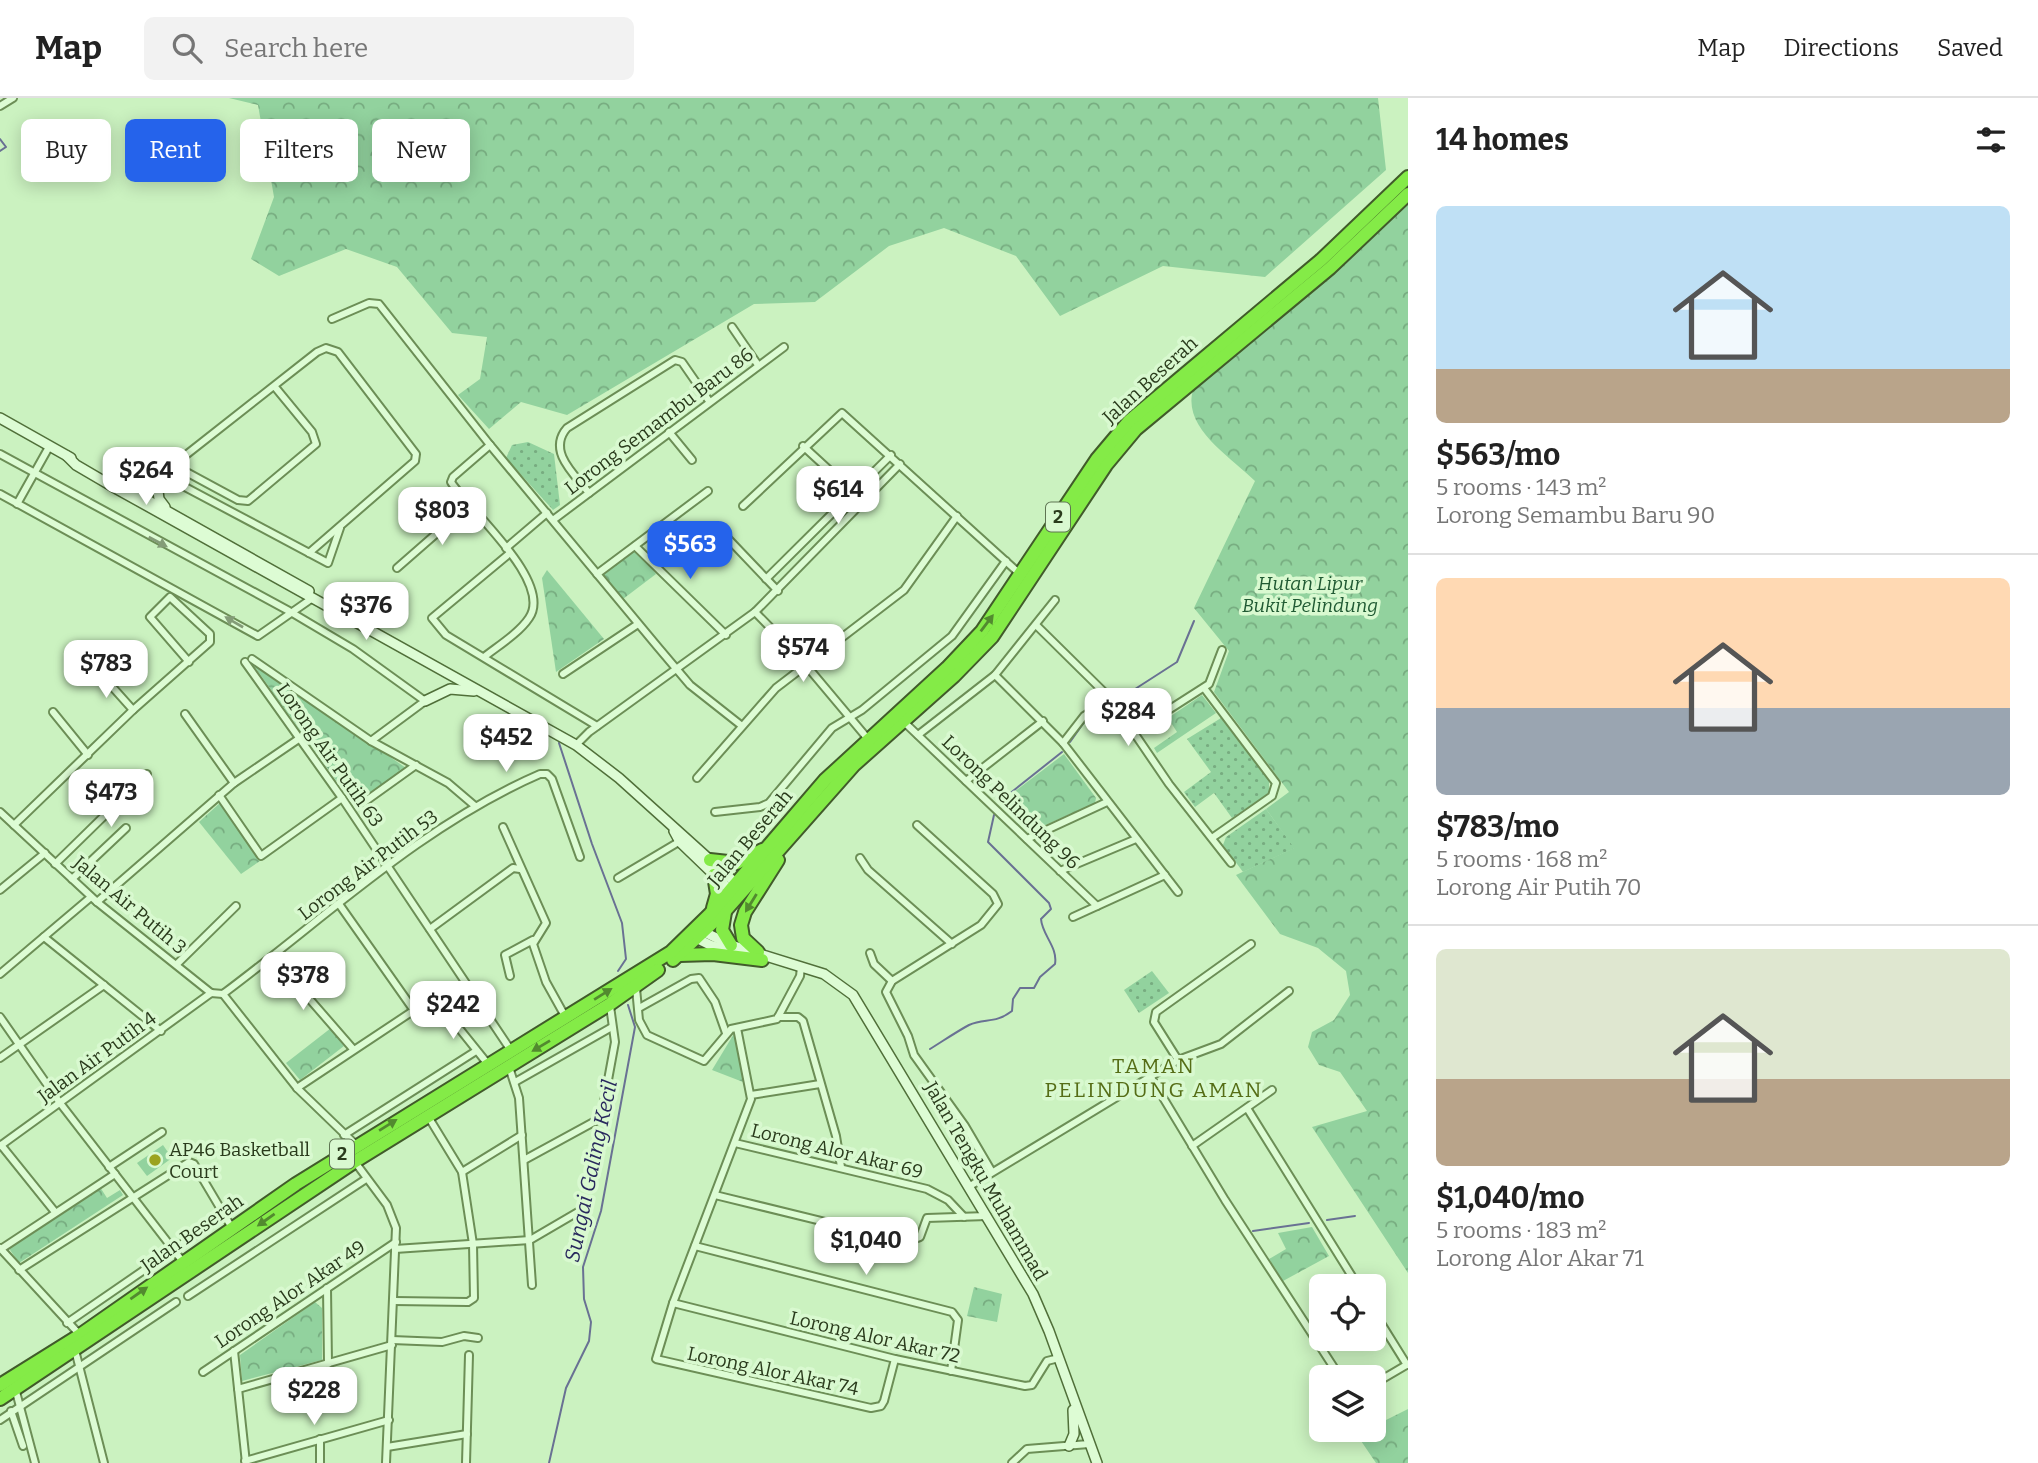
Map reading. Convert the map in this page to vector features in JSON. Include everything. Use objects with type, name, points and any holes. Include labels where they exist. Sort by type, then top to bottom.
[{"type":"highway","name":"Jalan Beserah","points":[[0,1385],[80,1335],[356,1145],[656,962],[725,911],[769,846],[825,780],[967,648],[1021,575],[1097,459],[1129,421],[1321,260],[1408,177]]},
{"type":"highway","name":"Jalan Beserah","points":[[0,1399],[146,1304],[354,1162],[610,1004],[680,955],[710,914],[737,891],[832,787],[992,637],[1106,466],[1136,429],[1330,268],[1408,194]]},
{"type":"highway","points":[[760,956],[743,938],[741,925],[745,912],[832,787]]},
{"type":"highway","points":[[710,860],[737,863],[769,846]]},
{"type":"highway","points":[[710,914],[717,898],[714,875]]},
{"type":"highway","points":[[725,911],[722,930],[731,945]]},
{"type":"highway","points":[[680,955],[760,956]]},
{"type":"main road","points":[[0,418],[121,485],[311,599],[576,746],[618,778],[683,839],[710,860],[737,891]]},
{"type":"main road","points":[[67,456],[76,465],[137,501],[172,513],[309,591],[324,604]]},
{"type":"main road","points":[[121,485],[143,489],[157,482],[159,499],[172,513]]},
{"type":"main road","points":[[425,701],[459,688],[508,706]]},
{"type":"main road","points":[[683,839],[714,875],[737,891]]},
{"type":"main road","name":"Jalan Tengku Muhammad","points":[[697,934],[760,956]]},
{"type":"main road","name":"Jalan Tengku Muhammad","points":[[697,934],[835,980],[853,995],[1033,1294],[1097,1463]]},
{"type":"main road","points":[[1069,1446],[1074,1434],[1073,1399]]},
{"type":"street","points":[[0,106],[13,98]]},
{"type":"street","points":[[332,319],[369,303],[379,304],[490,445],[677,670],[690,685],[742,726]]},
{"type":"street","points":[[732,327],[758,365]]},
{"type":"street","name":"Lorong Semambu Baru 86","points":[[553,520],[784,347]]},
{"type":"street","points":[[275,387],[316,440],[313,448],[253,498],[243,501],[177,467],[177,462],[317,352],[326,348],[334,350],[415,451],[415,461],[309,553]]},
{"type":"street","points":[[589,493],[558,450],[562,434],[620,394],[678,361],[709,401]]},
{"type":"street","points":[[743,506],[803,446],[842,413],[1021,575]]},
{"type":"street","points":[[669,432],[692,460]]},
{"type":"street","points":[[484,657],[526,622],[532,613],[529,585],[508,550],[469,505],[452,480],[490,445]]},
{"type":"street","points":[[803,446],[853,492]]},
{"type":"street","points":[[17,504],[49,447]]},
{"type":"street","points":[[0,454],[33,475],[289,611],[353,649],[425,701],[371,741]]},
{"type":"street","points":[[766,579],[891,455]]},
{"type":"street","points":[[576,746],[597,726],[755,612],[900,464]]},
{"type":"street","points":[[148,503],[157,482],[170,479],[328,563],[334,538],[341,526]]},
{"type":"street","points":[[597,574],[708,491]]},
{"type":"street","points":[[0,494],[258,636],[289,611],[311,599]]},
{"type":"street","points":[[397,568],[469,505]]},
{"type":"street","points":[[547,513],[432,618],[446,635],[597,726]]},
{"type":"street","points":[[697,778],[769,694],[904,590],[957,516]]},
{"type":"street","points":[[716,526],[778,591]]},
{"type":"street","points":[[635,545],[726,635]]},
{"type":"street","points":[[715,812],[765,806],[832,728],[952,636],[1006,561]]},
{"type":"street","points":[[14,825],[133,710],[210,642],[211,634],[170,597],[155,578]]},
{"type":"street","points":[[170,597],[150,615],[152,623],[189,662]]},
{"type":"street","points":[[918,735],[995,675],[1055,600]]},
{"type":"street","points":[[755,612],[805,665],[868,739]]},
{"type":"street","points":[[563,674],[638,624]]},
{"type":"street","points":[[1036,625],[1111,699],[1231,863]]},
{"type":"street","points":[[1134,732],[1209,684],[1222,650]]},
{"type":"street","points":[[252,659],[371,741],[448,783],[475,806]]},
{"type":"street","name":"Lorong Air Putih 63","points":[[244,662],[342,798],[510,1049]]},
{"type":"street","points":[[99,672],[133,710]]},
{"type":"street","points":[[995,675],[1063,743],[1178,892]]},
{"type":"street","points":[[1204,688],[1276,783],[1272,796],[1212,838]]},
{"type":"street","points":[[1063,743],[1084,716],[1111,699]]},
{"type":"street","points":[[52,712],[88,755]]},
{"type":"street","points":[[185,714],[234,783]]},
{"type":"street","name":"Lorong Pelindung 96","points":[[903,721],[1097,906]]},
{"type":"street","points":[[966,781],[1043,721]]},
{"type":"street","points":[[0,974],[94,900],[234,783],[300,738]]},
{"type":"street","points":[[363,803],[416,765]]},
{"type":"street","points":[[55,864],[147,774]]},
{"type":"street","name":"Lorong Air Putih 53","points":[[223,994],[388,867],[475,806],[541,774],[547,774],[552,779],[580,857]]},
{"type":"street","points":[[219,796],[261,856],[342,798]]},
{"type":"street","points":[[1027,839],[1107,802]]},
{"type":"street","name":"Jalan Air Putih 3","points":[[0,812],[94,900],[211,993]]},
{"type":"street","points":[[917,825],[993,894],[997,899],[997,909],[981,925],[892,981],[887,985],[886,992],[908,1036],[914,1055],[965,1126],[992,1172]]},
{"type":"street","points":[[503,827],[546,925],[533,940],[505,955],[510,976]]},
{"type":"street","points":[[72,879],[126,828]]},
{"type":"street","points":[[618,878],[683,839]]},
{"type":"street","points":[[1060,871],[1136,839]]},
{"type":"street","points":[[0,890],[44,853]]},
{"type":"street","points":[[860,858],[868,870],[952,944]]},
{"type":"street","points":[[430,929],[513,868],[520,869]]},
{"type":"street","points":[[1073,917],[1165,875]]},
{"type":"street","points":[[339,904],[413,1009]]},
{"type":"street","points":[[177,964],[236,906]]},
{"type":"street","points":[[44,937],[161,1031]]},
{"type":"street","points":[[533,940],[546,982],[566,1018]]},
{"type":"street","points":[[1178,1060],[1154,1022],[1156,1012],[1251,944]]},
{"type":"street","points":[[870,953],[874,964],[892,981]]},
{"type":"street","points":[[273,957],[354,1049]]},
{"type":"street","points":[[778,1017],[800,976],[801,967]]},
{"type":"street","points":[[639,1008],[691,979],[699,978],[715,1002],[726,1033]]},
{"type":"street","points":[[0,1058],[104,985]]},
{"type":"street","points":[[635,986],[639,1020],[647,1035],[701,1061],[711,1055],[726,1033],[737,1028],[778,1017],[798,1017],[803,1021],[836,1136],[841,1167]]},
{"type":"street","points":[[970,1186],[1178,1060],[1221,1044],[1289,991]]},
{"type":"street","points":[[211,993],[223,994],[297,1088],[356,1145]]},
{"type":"street","name":"Jalan Air Putih 4","points":[[1,1146],[211,993]]},
{"type":"street","points":[[297,1088],[413,1009],[436,997],[487,1063]]},
{"type":"street","points":[[524,1160],[601,1118],[615,1042],[610,1004]]},
{"type":"street","points":[[0,1017],[60,1103],[183,1262]]},
{"type":"street","points":[[515,1082],[612,1027]]},
{"type":"street","points":[[673,1303],[751,1095],[737,1028]]},
{"type":"street","points":[[344,1135],[476,1051]]},
{"type":"street","points":[[508,1065],[515,1082],[522,1135],[532,1285]]},
{"type":"street","points":[[1150,1076],[1332,1365]]},
{"type":"street","points":[[751,1095],[820,1084]]},
{"type":"street","points":[[1192,1146],[1272,1090]]},
{"type":"street","points":[[1247,1108],[1351,1274]]},
{"type":"street","points":[[394,1301],[471,1301],[473,1244],[462,1172],[429,1118]]},
{"type":"street","points":[[109,1167],[162,1132]]},
{"type":"street","points":[[462,1172],[522,1135]]},
{"type":"street","name":"Lorong Alor Akar 69","points":[[735,1143],[936,1192],[964,1217]]},
{"type":"street","points":[[1,1146],[55,1212]]},
{"type":"street","points":[[19,1270],[191,1162],[233,1229]]},
{"type":"street","points":[[354,1162],[387,1205],[396,1228],[390,1420],[386,1463]]},
{"type":"street","points":[[80,1335],[0,1249],[115,1174]]},
{"type":"street","points":[[188,1296],[366,1179]]},
{"type":"street","points":[[715,1195],[907,1242],[920,1237],[927,1218],[988,1216]]},
{"type":"street","points":[[289,1205],[298,1223]]},
{"type":"street","points":[[396,1246],[530,1240],[583,1209]]},
{"type":"street","points":[[68,1323],[224,1215]]},
{"type":"street","name":"Lorong Alor Akar 49","points":[[203,1372],[327,1288],[396,1246]]},
{"type":"street","points":[[695,1246],[952,1312],[958,1320],[958,1328],[951,1371]]},
{"type":"street","points":[[327,1288],[328,1364]]},
{"type":"street","points":[[0,1420],[176,1302]]},
{"type":"street","name":"Lorong Alor Akar 72","points":[[673,1303],[895,1359],[1029,1386],[1035,1381],[1046,1361],[1059,1358]]},
{"type":"street","name":"Lorong Alor Akar 74","points":[[673,1303],[655,1357],[659,1363],[871,1408],[881,1406],[884,1401],[895,1359]]},
{"type":"street","points":[[146,1304],[152,1319]]},
{"type":"street","points":[[1386,1331],[1407,1365],[1386,1377]]},
{"type":"street","points":[[238,1389],[328,1364],[392,1342],[442,1342],[464,1336],[478,1338]]},
{"type":"street","points":[[75,1350],[104,1463]]},
{"type":"street","points":[[234,1351],[246,1462],[390,1420]]},
{"type":"street","points":[[466,1463],[469,1355]]},
{"type":"street","points":[[15,1388],[35,1463]]},
{"type":"street","points":[[11,1411],[23,1446]]},
{"type":"street","points":[[387,1447],[467,1434]]},
{"type":"street","points":[[320,1440],[320,1463]]},
{"type":"street","points":[[1013,1463],[1027,1449],[1089,1444]]},
{"type":"green space","points":[[229,98],[1378,98],[1386,170],[1265,277],[1163,266],[1060,316],[1016,256],[944,228],[889,246],[815,302],[754,304],[567,415],[521,402],[489,429],[458,395],[480,379],[487,337],[452,333],[397,267],[346,249],[279,276],[251,259],[274,197],[271,182],[358,182],[358,119],[260,119],[258,105]]},
{"type":"green space","name":"Hutan Lipur Bukit Pelindung","points":[[1408,202],[1408,1273],[1312,1127],[1367,1111],[1340,1072],[1319,1065],[1308,1047],[1312,1032],[1334,1020],[1350,995],[1346,971],[1318,948],[1280,934],[1236,875],[1294,848],[1266,809],[1289,792],[1214,692],[1229,651],[1194,608],[1255,481],[1201,429],[1192,404],[1193,390]]},
{"type":"green space","points":[[528,442],[554,454],[560,505],[553,510],[506,458],[512,445]]},
{"type":"green space","points":[[636,548],[656,574],[623,599],[603,574]]},
{"type":"green space","points":[[547,570],[604,639],[556,672],[542,578]]},
{"type":"green space","points":[[249,659],[406,768],[353,804]]},
{"type":"green space","points":[[1202,695],[1216,713],[1157,753],[1154,748],[1177,732],[1168,718]]},
{"type":"green space","points":[[1221,718],[1269,780],[1269,793],[1232,818],[1214,793],[1195,807],[1184,792],[1211,772],[1187,739]]},
{"type":"green space","points":[[1064,754],[1096,798],[1095,803],[1030,832],[1001,802]]},
{"type":"green space","points":[[221,802],[260,861],[241,874],[199,822]]},
{"type":"green space","points":[[1266,809],[1295,848],[1243,872],[1223,845],[1226,837]]},
{"type":"green space","points":[[1152,971],[1169,993],[1139,1013],[1124,990]]},
{"type":"green space","points":[[331,1028],[344,1046],[300,1080],[286,1063]]},
{"type":"green space","points":[[735,1032],[743,1082],[712,1070]]},
{"type":"green space","name":"AP46 Basketball Court","points":[[163,1145],[172,1158],[147,1176],[137,1163]]},
{"type":"green space","points":[[100,1187],[107,1198],[120,1190],[123,1195],[19,1263],[8,1247]]},
{"type":"green space","points":[[1312,1227],[1329,1256],[1283,1281],[1269,1259],[1286,1249],[1278,1233]]},
{"type":"green space","points":[[974,1287],[1002,1294],[997,1322],[967,1316]]},
{"type":"green space","points":[[315,1302],[322,1308],[322,1360],[242,1381],[240,1355]]},
{"type":"green space","points":[[1408,1409],[1408,1463],[1376,1463],[1362,1442],[1386,1442],[1386,1420]]},
{"type":"waterway","points":[[0,139],[6,147],[0,151]]},
{"type":"waterway","points":[[1118,700],[1177,662],[1194,621]]},
{"type":"waterway","points":[[1070,742],[1085,721],[1108,706]]},
{"type":"waterway","name":"Sungai Galing Kecil","points":[[559,743],[592,844],[622,923],[626,959],[618,971]]},
{"type":"waterway","points":[[999,802],[1062,752]]},
{"type":"waterway","points":[[930,1049],[969,1025],[1000,1018],[1012,1011],[1013,999],[1020,988],[1034,988],[1040,977],[1055,964],[1054,952],[1041,919],[1051,909],[1049,903],[988,842],[994,815]]},
{"type":"waterway","name":"Sungai Galing Kecil","points":[[549,1463],[566,1388],[589,1341],[591,1322],[584,1299],[583,1267],[601,1211],[635,1027],[628,1005]]},
{"type":"waterway","points":[[1327,1220],[1355,1216]]},
{"type":"waterway","points":[[1253,1231],[1309,1223]]},
{"type":"place","name":"AP46 Basketball Court","points":[[155,1160]]},
{"type":"district","name":"TAMAN PELINDUNG AMAN","points":[[1154,1078]]}]
